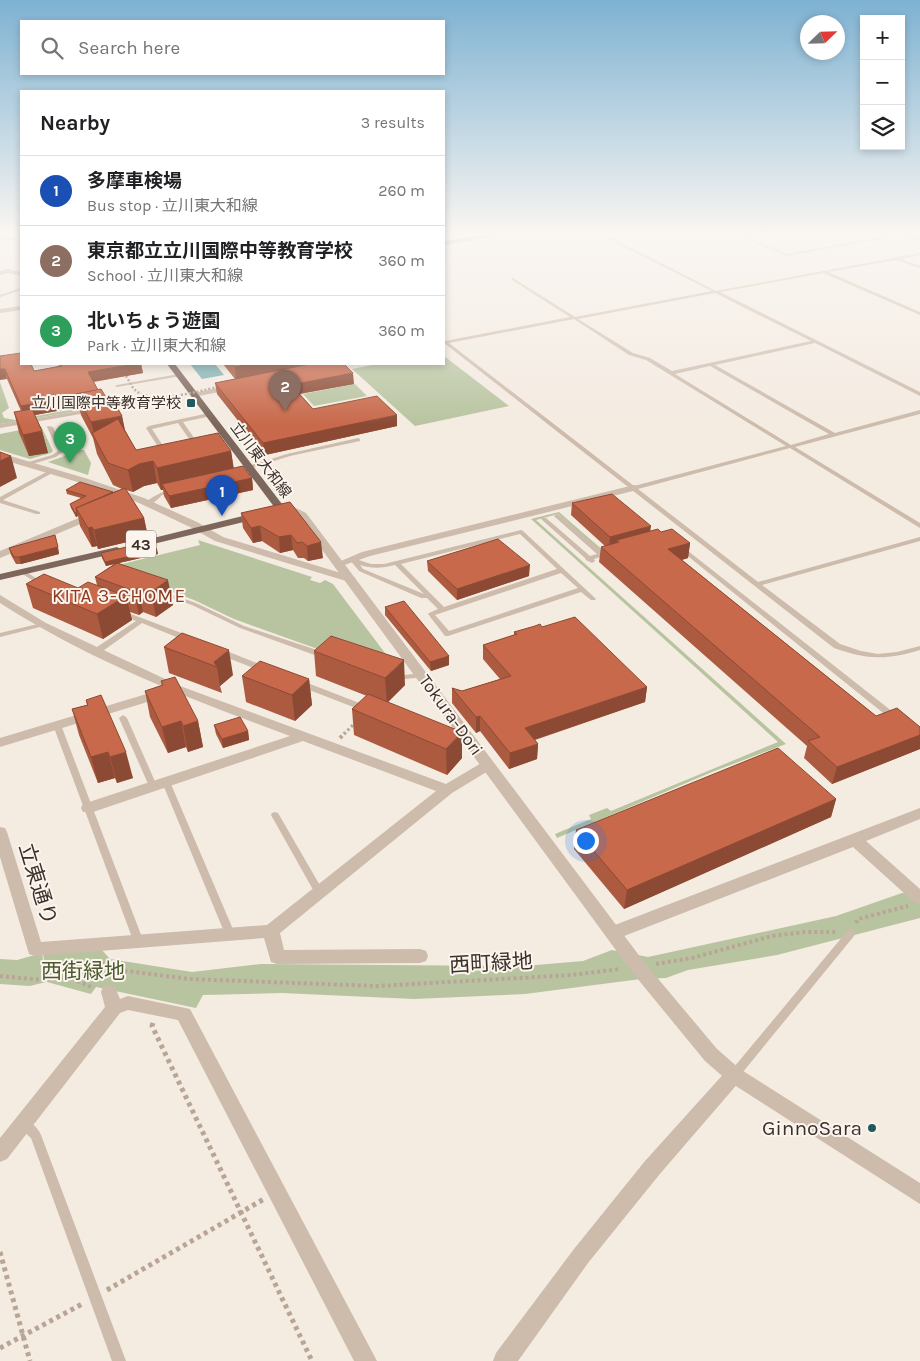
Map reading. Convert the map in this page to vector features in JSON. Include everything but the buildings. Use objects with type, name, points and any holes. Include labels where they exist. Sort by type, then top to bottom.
[{"type":"main road","name":"立川東大和線","points":[[0,577],[281,510],[249,472],[172,365]]},
{"type":"street","points":[[0,311],[20,308]]},
{"type":"street","points":[[194,394],[244,384]]},
{"type":"street","points":[[0,456],[93,483],[203,529],[219,539],[350,579]]},
{"type":"street","points":[[339,564],[366,554],[634,488]]},
{"type":"street","points":[[0,554],[132,499]]},
{"type":"street","name":"Tokura-Dori","points":[[281,510],[292,509],[300,512],[638,967]]},
{"type":"street","points":[[0,598],[42,625],[176,689],[330,748],[447,790]]},
{"type":"street","points":[[0,743],[176,689]]},
{"type":"street","points":[[88,808],[301,737]]},
{"type":"street","points":[[35,949],[271,931],[447,790],[488,765]]},
{"type":"street","points":[[613,933],[855,840],[920,812]]},
{"type":"street","name":"立東通り","points":[[0,832],[35,949]]},
{"type":"street","points":[[855,840],[916,902]]},
{"type":"street","points":[[271,931],[277,957],[420,956]]},
{"type":"street","points":[[638,967],[711,1055],[734,1075],[920,1194]]},
{"type":"street","points":[[0,1153],[24,1123],[111,1000],[184,1014],[366,1361]]},
{"type":"street","points":[[504,1361],[581,1256],[652,1168],[734,1075]]},
{"type":"lane","points":[[543,298],[631,354],[648,359],[670,372],[788,447],[920,526]]},
{"type":"lane","points":[[685,298],[445,342],[837,646],[871,658],[892,657],[920,648]]},
{"type":"lane","points":[[726,298],[920,394]]},
{"type":"lane","points":[[882,298],[920,314]]},
{"type":"lane","points":[[670,372],[814,342]]},
{"type":"lane","points":[[710,364],[834,435]]},
{"type":"lane","points":[[117,386],[179,375]]},
{"type":"lane","points":[[102,409],[141,400]]},
{"type":"lane","points":[[0,426],[93,410]]},
{"type":"lane","points":[[634,488],[920,412]]},
{"type":"lane","points":[[164,453],[149,428],[209,415]]},
{"type":"lane","points":[[180,422],[196,445]]},
{"type":"lane","points":[[27,464],[61,451],[50,427]]},
{"type":"lane","points":[[249,472],[289,454],[358,440]]},
{"type":"lane","points":[[0,500],[52,471]]},
{"type":"lane","points":[[146,504],[157,498],[160,494],[178,490]]},
{"type":"lane","points":[[0,500],[38,514]]},
{"type":"lane","points":[[557,516],[602,555]]},
{"type":"lane","points":[[544,519],[591,561],[602,555],[621,550]]},
{"type":"lane","points":[[353,560],[375,566],[397,563],[521,532],[593,599]]},
{"type":"lane","points":[[756,584],[920,539]]},
{"type":"lane","points":[[675,543],[905,726]]},
{"type":"lane","points":[[353,560],[361,570],[422,597],[428,596]]},
{"type":"lane","points":[[397,563],[443,610]]},
{"type":"lane","points":[[562,570],[431,614],[448,634],[582,589]]},
{"type":"lane","points":[[23,572],[46,585]]},
{"type":"lane","points":[[149,589],[194,604],[242,626],[331,657]]},
{"type":"lane","points":[[116,610],[196,642]]},
{"type":"lane","points":[[97,651],[142,620]]},
{"type":"lane","points":[[0,635],[42,625]]},
{"type":"lane","points":[[214,649],[268,670]]},
{"type":"lane","points":[[390,676],[399,678],[421,675]]},
{"type":"lane","points":[[296,681],[368,710]]},
{"type":"lane","points":[[124,718],[159,784],[230,934]]},
{"type":"lane","points":[[57,726],[138,940]]},
{"type":"lane","points":[[275,815],[319,892]]},
{"type":"lane","points":[[734,1075],[851,933]]},
{"type":"lane","points":[[24,1123],[35,1135],[119,1361]]},
{"type":"path","points":[[126,376],[138,392],[154,396],[170,396],[219,387]]},
{"type":"path","points":[[330,748],[368,710]]},
{"type":"path","points":[[851,933],[858,919],[916,902]]},
{"type":"path","name":"西町緑地","points":[[90,959],[97,960],[112,969],[189,979],[377,986],[572,975],[692,958],[772,936],[805,932],[851,933]]},
{"type":"path","points":[[35,949],[56,963],[68,977],[111,1000]]},
{"type":"path","points":[[68,977],[67,965],[77,958]]},
{"type":"path","points":[[0,976],[43,980],[68,977]]},
{"type":"path","points":[[161,1009],[152,1026],[312,1361]]},
{"type":"path","points":[[0,1348],[96,1296],[277,1191]]},
{"type":"path","points":[[0,1252],[30,1361]]},
{"type":"green space","points":[[445,357],[509,406],[415,426],[352,369],[372,365],[445,365]]},
{"type":"green space","points":[[0,382],[9,408],[2,413],[4,418],[15,420],[117,401],[119,404],[0,424]]},
{"type":"green space","points":[[355,384],[367,396],[314,406],[303,394]]},
{"type":"green space","points":[[41,426],[53,451],[51,453],[30,459],[0,450],[0,434]]},
{"type":"green space","points":[[84,450],[91,463],[88,475],[48,462]]},
{"type":"green space","points":[[559,512],[605,552],[602,553],[558,514],[536,520],[786,744],[712,772],[557,838],[555,834],[591,819],[589,815],[607,808],[611,811],[778,742],[531,519]]},
{"type":"green space","points":[[198,540],[312,577],[310,580],[320,583],[325,580],[333,584],[397,669],[326,652],[234,619],[194,600],[111,569],[114,566],[200,545]]},
{"type":"green space","name":"西街緑地","points":[[920,890],[920,918],[777,955],[688,970],[666,978],[641,979],[525,994],[414,999],[282,993],[203,995],[196,1008],[96,987],[91,994],[47,982],[43,953],[102,950],[110,959],[192,972],[261,964],[524,966],[583,961],[612,950],[648,957],[836,916],[902,893]]},
{"type":"green space","points":[[42,953],[46,982],[30,986],[0,984],[0,959],[17,960]]},
{"type":"water","points":[[191,365],[216,365],[224,375],[202,379]]},
{"type":"place","name":"立川国際中等教育学校","points":[[191,403]]},
{"type":"place","name":"東京都立立川国際中等教育学校","points":[[285,411]]},
{"type":"place","name":"北いちょう遊園","points":[[70,463]]},
{"type":"place","name":"多摩車検場","points":[[222,516]]},
{"type":"place","name":"GinnoSara","points":[[872,1128]]},
{"type":"district","name":"KITA 3-CHOME","points":[[119,595]]}]
